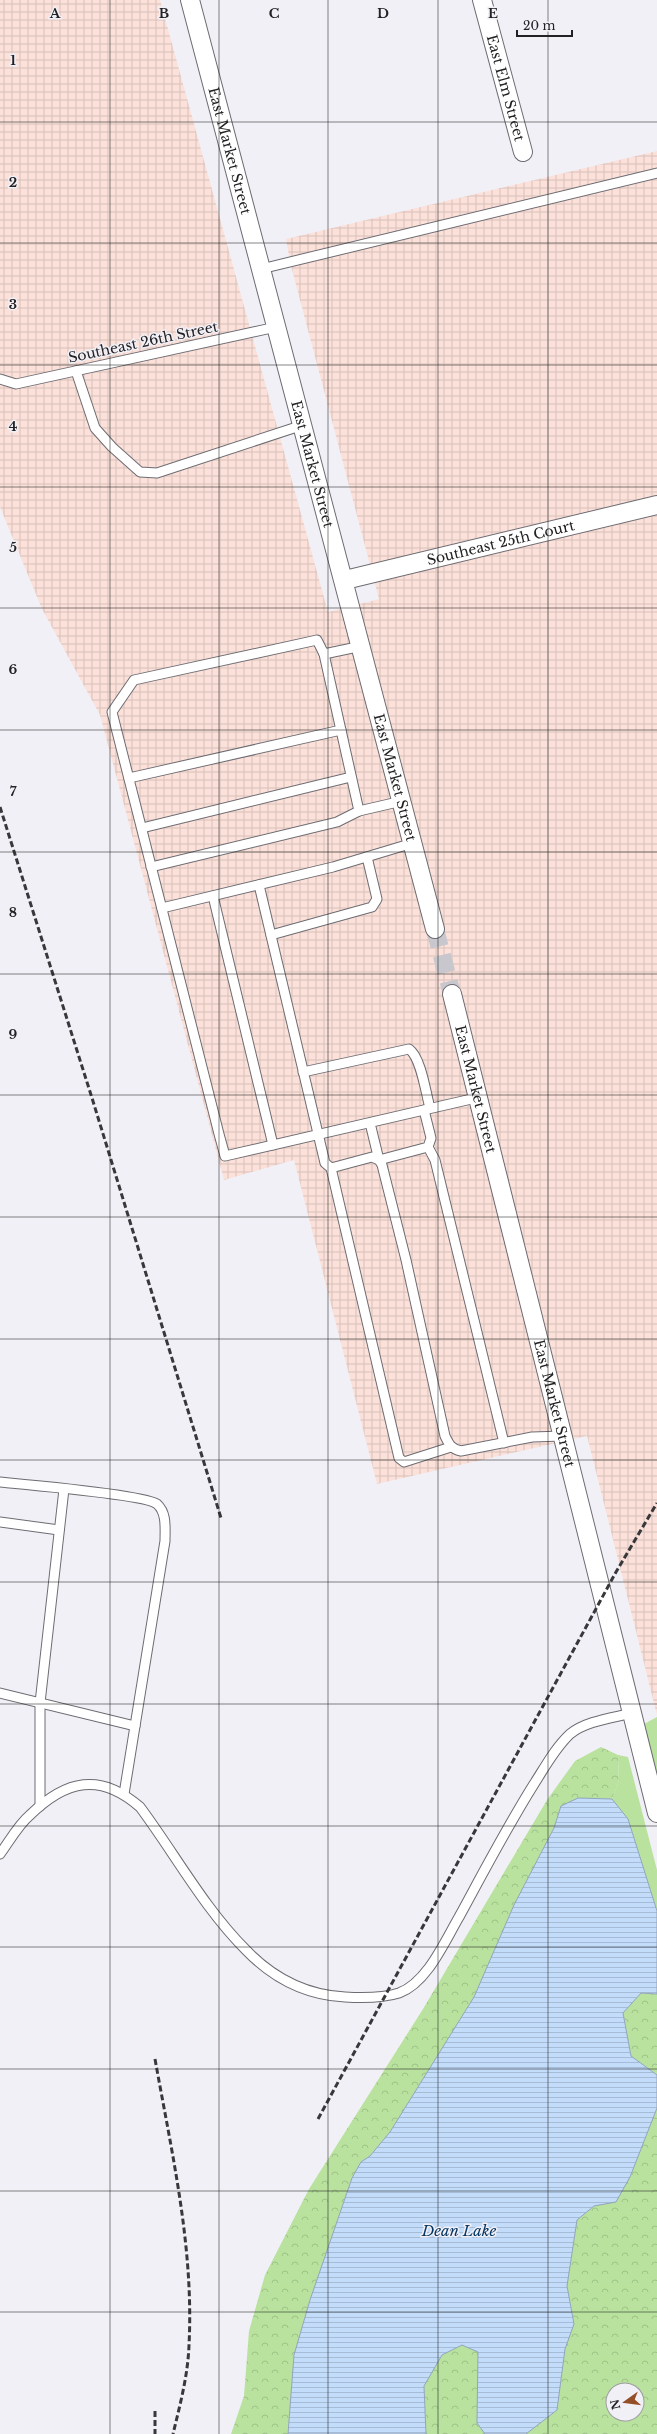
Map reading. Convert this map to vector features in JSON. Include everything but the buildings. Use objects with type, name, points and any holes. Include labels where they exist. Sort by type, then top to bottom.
[{"type":"street","name":"East Market Street","points":[[190,0],[436,929]]},
{"type":"street","name":"East Elm Street","points":[[482,0],[523,152]]},
{"type":"street","name":"Southeast 25th Court","points":[[344,580],[657,505]]},
{"type":"street","name":"East Market Street","points":[[452,994],[480,1097],[657,1813]]},
{"type":"lane","points":[[261,269],[657,173]]},
{"type":"lane","name":"Southeast 26th Street","points":[[0,379],[16,384],[276,328]]},
{"type":"lane","points":[[76,371],[95,428],[112,447],[140,472],[157,473],[303,426]]},
{"type":"lane","points":[[359,811],[324,654],[317,640],[134,680],[112,712],[225,1156],[480,1097]]},
{"type":"lane","points":[[324,654],[362,646]]},
{"type":"lane","points":[[129,778],[341,730]]},
{"type":"lane","points":[[142,828],[351,777]]},
{"type":"lane","points":[[152,867],[337,822],[359,811],[402,801]]},
{"type":"lane","points":[[162,908],[367,858],[413,843]]},
{"type":"lane","points":[[271,935],[372,907],[377,899],[367,858]]},
{"type":"lane","points":[[259,885],[317,1135],[325,1163],[331,1168],[399,1458],[404,1462],[451,1447],[461,1451],[532,1437],[563,1436]]},
{"type":"lane","points":[[213,896],[273,1145]]},
{"type":"lane","points":[[303,1072],[409,1049],[414,1052],[427,1109],[431,1138],[428,1147],[434,1160],[504,1443]]},
{"type":"lane","points":[[370,1123],[378,1160],[382,1165],[406,1260],[445,1436],[451,1447]]},
{"type":"lane","points":[[331,1168],[366,1158],[378,1160],[428,1147]]},
{"type":"lane","points":[[0,1482],[130,1497],[156,1502],[162,1510],[165,1523],[165,1541],[124,1794]]},
{"type":"lane","points":[[40,1806],[40,1703],[64,1489]]},
{"type":"lane","points":[[0,1522],[59,1530]]},
{"type":"lane","points":[[0,1693],[135,1726]]},
{"type":"lane","points":[[0,1854],[28,1815],[58,1792],[90,1783],[124,1794],[140,1807],[219,1920],[246,1951],[272,1973],[301,1990],[328,1996],[360,1998],[399,1993],[416,1982],[435,1960],[519,1808],[557,1748],[571,1733],[589,1724],[632,1713]]},
{"type":"shaded area","points":[[0,0],[160,0],[328,612],[379,599],[290,262],[286,239],[657,151],[657,1715],[587,1436],[377,1484],[294,1160],[224,1180],[100,715],[42,609],[0,507]]},
{"type":"green space","points":[[657,1717],[657,1777],[644,1724]]},
{"type":"green space","points":[[601,1747],[618,1755],[619,1781],[612,1799],[578,1798],[561,1806],[554,1828],[514,1905],[474,1997],[390,2132],[370,2156],[361,2162],[352,2178],[310,2300],[294,2355],[288,2434],[231,2434],[244,2396],[249,2331],[265,2275],[309,2189],[423,2009],[547,1800],[575,1761]]},
{"type":"green space","points":[[618,1755],[628,1757],[657,1870],[657,1911],[628,1819],[612,1799],[619,1781]]},
{"type":"green space","points":[[641,1993],[657,1994],[657,2075],[631,2056],[623,2013]]},
{"type":"green space","points":[[657,2108],[657,2434],[526,2434],[557,2410],[565,2349],[574,2324],[567,2286],[577,2220],[630,2177]]},
{"type":"green space","points":[[462,2345],[478,2352],[477,2423],[485,2434],[426,2434],[424,2386],[442,2355]]},
{"type":"water","name":"Dean Lake","points":[[578,1798],[612,1799],[628,1819],[657,1911],[657,1994],[641,1993],[623,2013],[631,2056],[657,2075],[657,2108],[630,2177],[616,2202],[594,2206],[577,2220],[567,2286],[574,2324],[565,2349],[557,2410],[526,2434],[485,2434],[477,2423],[478,2352],[462,2345],[442,2355],[424,2386],[426,2434],[288,2434],[294,2355],[310,2300],[352,2178],[361,2162],[370,2156],[390,2132],[474,1997],[514,1905],[554,1828],[561,1806]]},
{"type":"tunnel","points":[[435,929],[452,994]]},
{"type":"railway","points":[[0,807],[92,1098],[221,1518]]},
{"type":"railway","points":[[318,2119],[616,1572],[657,1503]]},
{"type":"railway","points":[[155,2059],[180,2201],[185,2237],[190,2309],[187,2367],[173,2434]]},
{"type":"railway","points":[[155,2411],[155,2434]]}]
